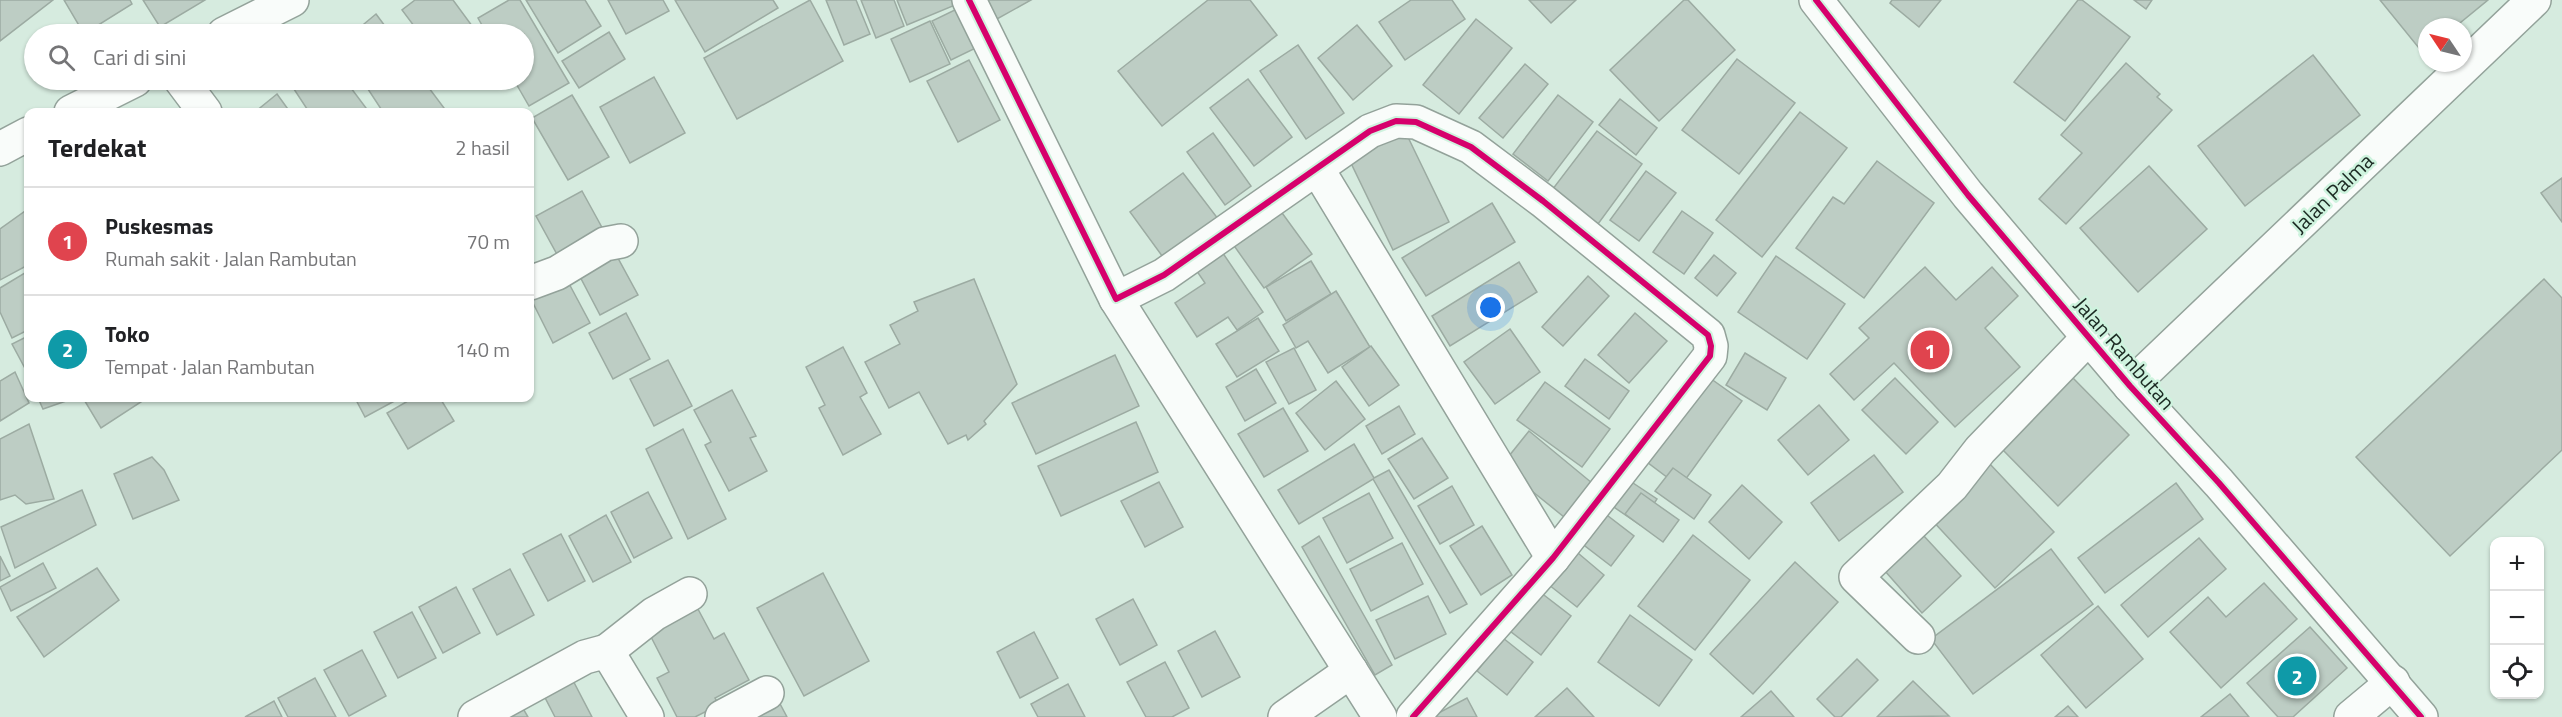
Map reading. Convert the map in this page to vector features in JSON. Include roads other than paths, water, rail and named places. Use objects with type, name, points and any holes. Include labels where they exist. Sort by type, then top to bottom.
[{"type":"street","points":[[244,24],[292,0]]},
{"type":"street","points":[[969,0],[1116,299],[1380,717]]},
{"type":"street","name":"Jalan Rambutan","points":[[1816,0],[1968,195],[2130,386],[2219,483],[2421,717]]},
{"type":"street","name":"Jalan Palma","points":[[2130,386],[2534,0]]},
{"type":"street","points":[[79,108],[115,90]]},
{"type":"street","points":[[188,90],[202,108]]},
{"type":"street","points":[[1116,299],[1164,275],[1371,131],[1396,120],[1416,122],[1471,147],[1543,201],[1708,335],[1711,346],[1710,356],[1553,558],[1413,717]]},
{"type":"street","points":[[0,149],[24,136]]},
{"type":"street","points":[[1318,170],[1553,558]]},
{"type":"street","points":[[534,282],[557,273],[605,244],[621,241]]},
{"type":"street","points":[[1918,637],[1856,577],[1952,486],[1980,450],[2089,337]]},
{"type":"street","points":[[475,717],[585,657],[607,651],[654,614],[690,594]]},
{"type":"street","points":[[607,651],[647,717]]},
{"type":"street","points":[[1285,717],[1351,671]]},
{"type":"street","points":[[2351,717],[2393,682]]},
{"type":"street","points":[[722,717],[767,693]]},
{"type":"place","name":"Puskesmas","points":[[1930,350]]},
{"type":"place","name":"Toko","points":[[2297,676]]}]
